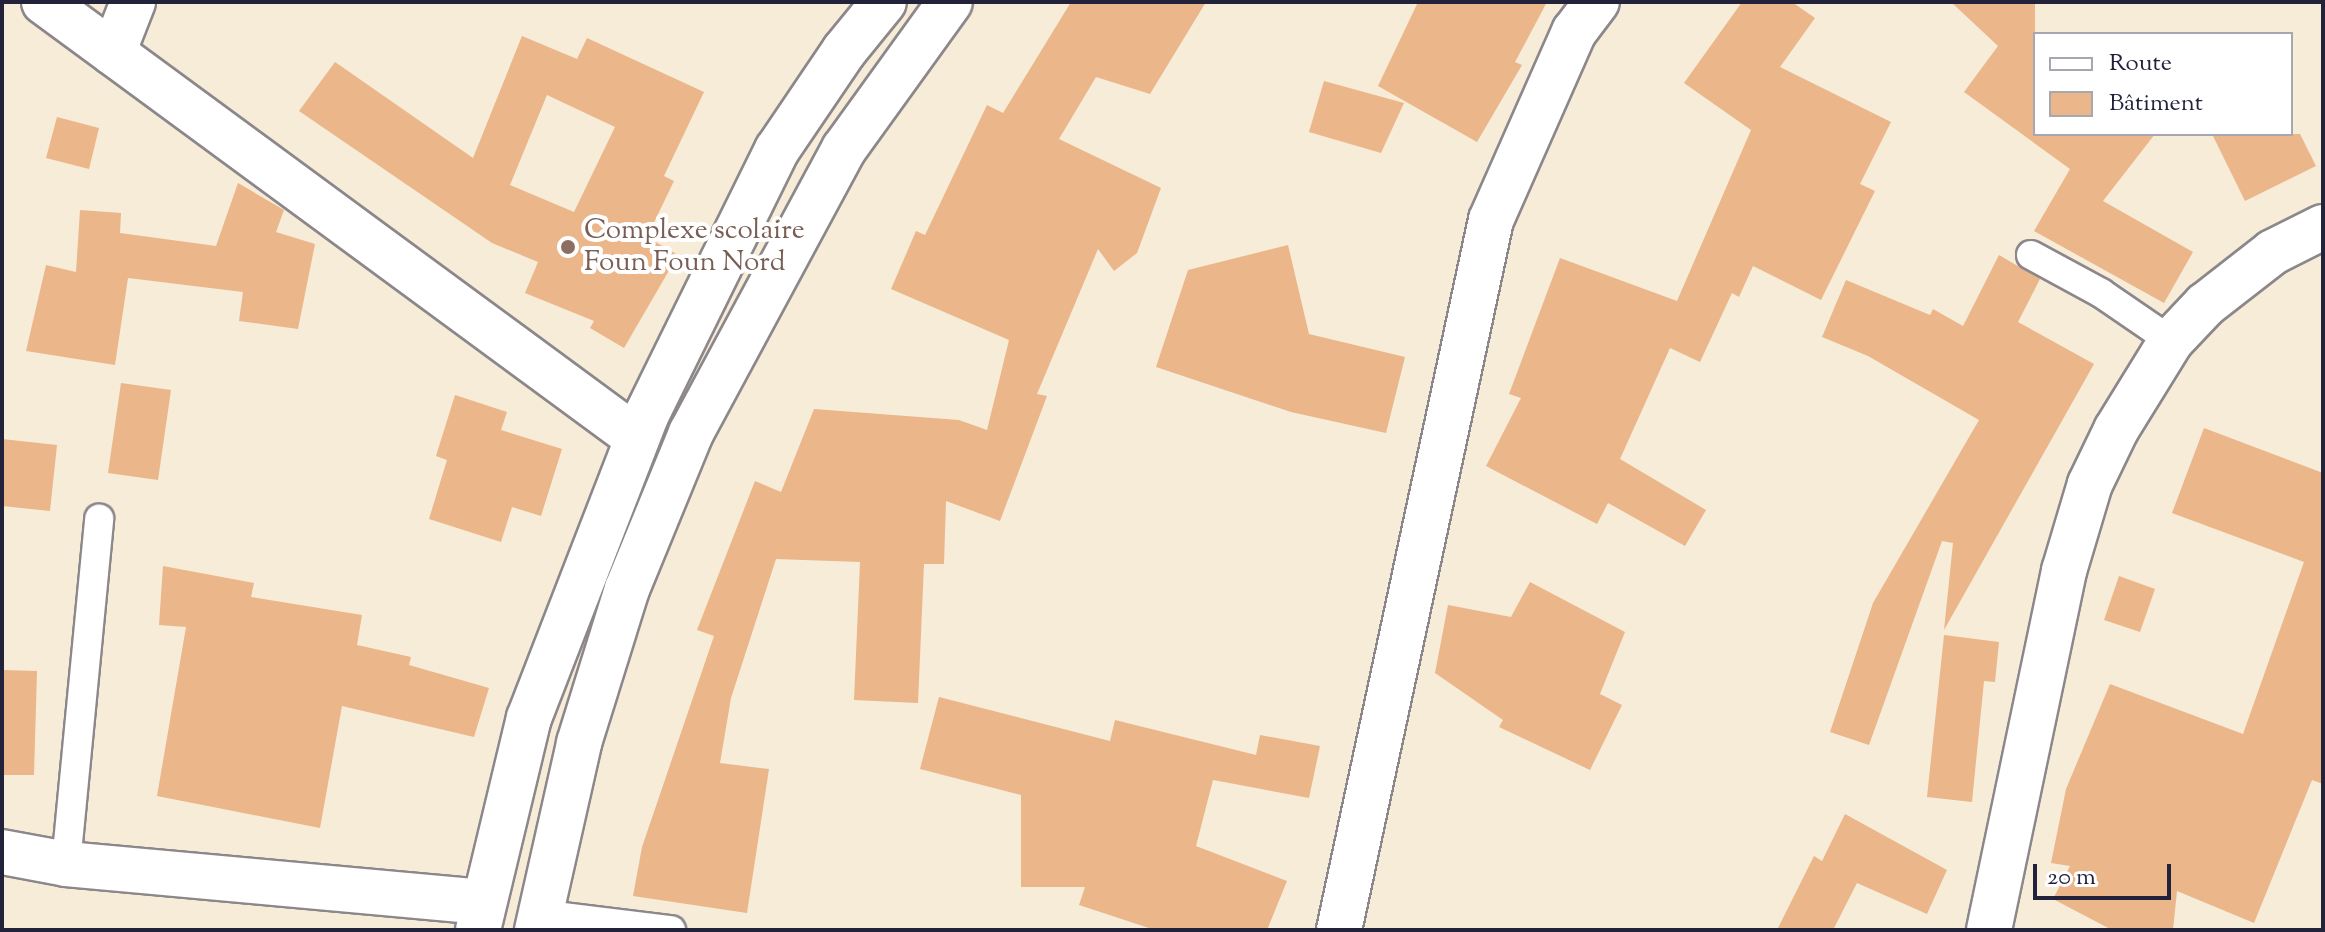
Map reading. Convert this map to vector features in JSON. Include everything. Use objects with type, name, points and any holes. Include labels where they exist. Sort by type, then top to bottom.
[{"type":"main road","points":[[44,2],[637,438]]},
{"type":"main road","points":[[113,53],[133,2]]},
{"type":"main road","points":[[2,852],[66,864],[481,916],[529,718],[637,438],[777,150],[844,51],[884,2]]},
{"type":"main road","points":[[538,922],[579,743],[627,589],[691,433],[844,149],[950,2]]},
{"type":"main road","points":[[1339,930],[1491,220],[1574,32],[1597,2]]},
{"type":"main road","points":[[1989,930],[2045,650],[2090,484],[2116,430],[2171,341],[2205,305],[2273,252],[2323,227]]},
{"type":"lane","points":[[2031,255],[2101,293],[2171,341]]},
{"type":"lane","points":[[66,864],[99,519]]},
{"type":"lane","points":[[538,922],[671,930]]},
{"type":"building","points":[[1071,2],[1206,2],[1150,94],[1096,77],[1059,139],[1161,188],[1137,253],[1114,271],[1098,249],[1037,394],[1047,396],[1000,521],[946,501],[944,564],[924,564],[918,703],[854,700],[860,562],[776,559],[731,698],[720,763],[769,769],[747,913],[633,896],[642,847],[714,636],[697,630],[755,481],[781,492],[814,409],[959,420],[987,430],[1009,340],[891,289],[916,231],[925,235],[987,105],[1003,113]]},
{"type":"building","points":[[1418,2],[1547,2],[1515,62],[1522,65],[1477,142],[1378,86]]},
{"type":"building","points":[[1742,2],[1792,2],[1815,18],[1780,67],[1891,122],[1860,184],[1875,191],[1821,300],[1753,266],[1739,297],[1732,293],[1700,362],[1670,348],[1620,459],[1706,510],[1685,546],[1608,503],[1597,524],[1486,466],[1521,398],[1509,394],[1560,258],[1677,301],[1751,130],[1684,83]]},
{"type":"building","points":[[1951,2],[2035,2],[2033,136],[2153,136],[2103,201],[2193,252],[2164,303],[2034,231],[2070,169],[1964,92],[1998,46]]},
{"type":"building","points":[[522,36],[577,59],[587,38],[704,92],[664,176],[674,181],[647,237],[678,255],[624,348],[590,328],[594,321],[525,293],[538,262],[492,243],[299,111],[335,62],[473,158]],"holes":[[[547,95],[615,127],[574,212],[510,185]]]},
{"type":"building","points":[[1324,81],[1404,103],[1381,153],[1309,132]]},
{"type":"building","points":[[57,117],[99,128],[89,169],[46,158]]},
{"type":"building","points":[[2300,134],[2316,166],[2245,201],[2213,136]]},
{"type":"building","points":[[238,183],[284,210],[276,232],[315,244],[298,329],[239,321],[243,292],[128,278],[115,365],[26,351],[46,265],[76,272],[80,210],[121,213],[120,233],[216,246]]},
{"type":"building","points":[[1288,245],[1309,334],[1405,357],[1386,433],[1291,412],[1156,367],[1188,270]]},
{"type":"building","points":[[1999,255],[2040,279],[2018,322],[2094,364],[1944,630],[1953,543],[1942,541],[1869,745],[1830,732],[1873,603],[1979,420],[1868,356],[1822,337],[1846,280],[1930,315],[1933,309],[1963,326]]},
{"type":"building","points":[[121,383],[171,390],[158,480],[108,473]]},
{"type":"building","points":[[455,395],[507,412],[501,430],[562,449],[541,516],[512,507],[501,542],[429,519],[447,460],[436,456]]},
{"type":"building","points":[[2204,428],[2323,473],[2323,784],[2312,780],[2254,923],[2177,891],[2173,930],[2112,930],[2053,899],[2070,866],[2051,863],[2066,789],[2110,684],[2243,734],[2304,562],[2172,513]]},
{"type":"building","points":[[2,439],[57,445],[50,511],[2,506]]},
{"type":"building","points":[[163,566],[254,583],[251,597],[362,615],[357,645],[411,657],[409,665],[489,688],[474,737],[342,706],[320,828],[157,796],[186,627],[159,625]]},
{"type":"building","points":[[2119,576],[2155,589],[2140,632],[2104,620]]},
{"type":"building","points":[[1530,582],[1625,632],[1600,694],[1622,705],[1590,770],[1499,727],[1503,720],[1435,673],[1448,605],[1511,617]]},
{"type":"building","points":[[1944,635],[1999,642],[1995,682],[1984,681],[1972,802],[1927,797]]},
{"type":"building","points":[[2,670],[37,671],[34,775],[2,775]]},
{"type":"building","points":[[939,697],[1110,741],[1115,720],[1256,755],[1260,735],[1320,746],[1309,798],[1213,780],[1196,846],[1287,881],[1267,930],[1155,930],[1079,905],[1085,887],[1021,887],[1021,795],[920,769]]},
{"type":"building","points":[[1845,814],[1947,870],[1927,914],[1857,883],[1833,930],[1777,930],[1814,856],[1822,861]]},
{"type":"place","name":"Complexe scolaire Foun Foun Nord","points":[[568,247]]}]
